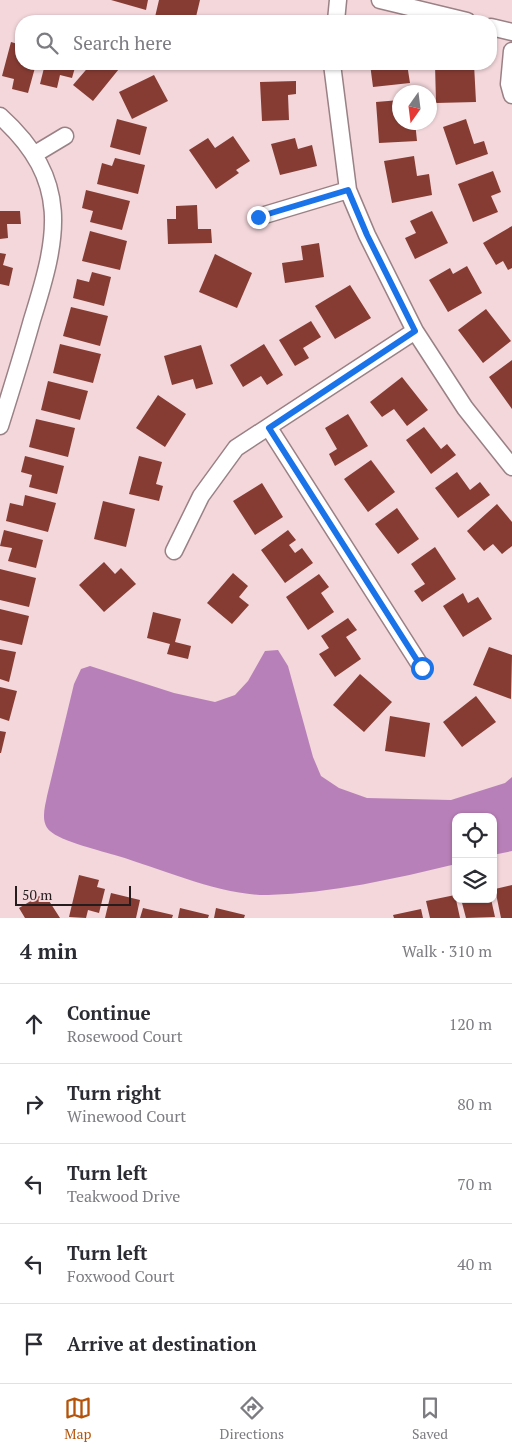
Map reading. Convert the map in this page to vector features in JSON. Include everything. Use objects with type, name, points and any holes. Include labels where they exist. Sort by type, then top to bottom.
[{"type":"street","points":[[337,15],[338,0]]},
{"type":"street","points":[[380,0],[442,15]]},
{"type":"street","points":[[497,28],[512,32]]},
{"type":"street","points":[[512,51],[510,84],[512,95]]},
{"type":"street","points":[[333,70],[348,190],[367,235],[415,331],[465,408],[512,467]]},
{"type":"street","points":[[0,116],[14,128],[35,154],[52,200],[55,223],[51,255],[0,426]]},
{"type":"street","points":[[35,154],[65,136]]},
{"type":"street","points":[[258,217],[348,190]]},
{"type":"street","points":[[174,551],[201,496],[236,448],[415,331]]},
{"type":"street","points":[[269,428],[422,668]]},
{"type":"shaded area","points":[[278,650],[288,666],[313,757],[321,776],[339,788],[367,798],[451,800],[505,783],[512,777],[512,851],[497,854],[497,813],[452,813],[452,865],[386,880],[339,888],[268,895],[250,894],[212,887],[82,845],[55,835],[50,831],[44,819],[47,796],[74,684],[81,669],[90,666],[174,693],[215,702],[235,695],[248,681],[265,651]]},
{"type":"building","points":[[111,0],[148,0],[146,10]]},
{"type":"building","points":[[159,0],[200,0],[196,15],[155,15]]},
{"type":"building","points":[[11,42],[15,43],[15,70],[34,70],[28,93],[12,89],[14,79],[2,76]]},
{"type":"building","points":[[44,70],[74,70],[72,78],[60,75],[57,88],[40,84]]},
{"type":"building","points":[[86,70],[118,70],[93,101],[73,85]]},
{"type":"building","points":[[371,70],[408,70],[410,83],[373,87]]},
{"type":"building","points":[[435,70],[474,70],[476,102],[437,103]]},
{"type":"building","points":[[154,75],[168,101],[132,119],[119,92]]},
{"type":"building","points":[[296,81],[296,94],[288,95],[289,120],[262,121],[260,82]]},
{"type":"building","points":[[392,101],[392,130],[416,130],[417,141],[379,143],[376,102]]},
{"type":"building","points":[[117,119],[147,127],[140,155],[110,147]]},
{"type":"building","points":[[466,119],[474,144],[484,141],[488,154],[456,165],[443,127]]},
{"type":"building","points":[[233,136],[250,161],[236,170],[239,173],[216,189],[189,150],[208,138],[215,148]]},
{"type":"building","points":[[295,138],[298,149],[312,145],[317,166],[280,175],[271,144]]},
{"type":"building","points":[[414,156],[417,176],[429,174],[432,195],[392,203],[384,161]]},
{"type":"building","points":[[115,158],[145,165],[138,194],[97,184],[102,163],[112,166]]},
{"type":"building","points":[[493,171],[501,192],[491,196],[498,212],[473,222],[458,184]]},
{"type":"building","points":[[86,190],[130,201],[122,230],[90,222],[93,211],[82,208]]},
{"type":"building","points":[[197,205],[198,229],[211,229],[212,243],[168,244],[167,219],[176,219],[176,206]]},
{"type":"building","points":[[0,211],[20,211],[21,224],[7,224],[8,238],[0,239]]},
{"type":"building","points":[[432,211],[448,243],[415,259],[405,238],[416,233],[410,221]]},
{"type":"building","points":[[512,226],[512,268],[508,270],[503,261],[496,265],[483,243]]},
{"type":"building","points":[[90,231],[127,241],[120,270],[82,261]]},
{"type":"building","points":[[319,243],[324,277],[285,283],[282,263],[303,260],[301,246]]},
{"type":"building","points":[[0,253],[6,254],[3,265],[13,268],[9,286],[0,284]]},
{"type":"building","points":[[215,254],[252,273],[237,308],[199,292]]},
{"type":"building","points":[[467,266],[482,293],[448,312],[429,280],[450,268],[453,274]]},
{"type":"building","points":[[92,272],[111,277],[104,306],[73,298],[77,279],[89,282]]},
{"type":"building","points":[[350,285],[371,318],[335,339],[315,306]]},
{"type":"building","points":[[71,307],[108,316],[100,346],[63,336]]},
{"type":"building","points":[[486,309],[511,341],[483,363],[458,330]]},
{"type":"building","points":[[311,321],[321,337],[303,348],[309,358],[295,366],[279,340]]},
{"type":"building","points":[[60,344],[101,354],[93,383],[53,373]]},
{"type":"building","points":[[264,344],[283,375],[267,385],[261,376],[243,387],[230,365]]},
{"type":"building","points":[[201,345],[213,384],[196,389],[193,379],[172,385],[164,356]]},
{"type":"building","points":[[512,360],[512,409],[489,377]]},
{"type":"building","points":[[402,377],[428,410],[407,426],[394,409],[382,417],[370,402]]},
{"type":"building","points":[[48,381],[88,391],[80,420],[41,410]]},
{"type":"building","points":[[158,395],[186,414],[165,447],[136,428]]},
{"type":"building","points":[[348,414],[368,446],[335,466],[329,454],[337,449],[325,428]]},
{"type":"building","points":[[36,419],[75,428],[68,457],[29,447]]},
{"type":"building","points":[[424,427],[441,449],[447,444],[456,455],[431,474],[406,440]]},
{"type":"building","points":[[25,456],[64,466],[57,494],[29,487],[32,475],[21,472]]},
{"type":"building","points":[[139,456],[162,462],[156,484],[163,486],[159,501],[129,494]]},
{"type":"building","points":[[371,460],[395,492],[368,512],[344,479]]},
{"type":"building","points":[[457,472],[470,490],[480,482],[490,495],[458,518],[435,488]]},
{"type":"building","points":[[262,483],[283,517],[255,535],[233,501]]},
{"type":"building","points":[[25,495],[56,503],[48,532],[6,521],[10,503],[23,506]]},
{"type":"building","points":[[103,501],[135,509],[126,547],[94,539]]},
{"type":"building","points":[[497,504],[512,522],[512,546],[502,554],[493,544],[484,551],[467,531]]},
{"type":"building","points":[[397,508],[419,539],[398,554],[375,524]]},
{"type":"building","points":[[4,530],[43,540],[36,568],[8,561],[12,548],[0,546]]},
{"type":"building","points":[[288,530],[296,540],[289,545],[295,553],[302,548],[313,563],[285,583],[261,550]]},
{"type":"building","points":[[435,547],[456,579],[422,602],[414,591],[425,584],[411,564]]},
{"type":"building","points":[[104,562],[115,574],[121,568],[136,584],[104,612],[79,585]]},
{"type":"building","points":[[0,569],[36,578],[29,607],[0,600]]},
{"type":"building","points":[[233,573],[248,586],[239,597],[249,605],[232,624],[207,603]]},
{"type":"building","points":[[319,574],[329,587],[321,593],[334,612],[308,630],[286,597]]},
{"type":"building","points":[[463,593],[468,603],[478,597],[492,619],[463,637],[443,606]]},
{"type":"building","points":[[0,609],[29,616],[22,645],[0,640]]},
{"type":"building","points":[[153,612],[181,619],[175,642],[191,646],[188,659],[167,654],[170,644],[147,638]]},
{"type":"building","points":[[348,618],[357,630],[346,637],[361,659],[335,677],[319,654],[329,648],[321,636]]},
{"type":"building","points":[[489,647],[512,655],[511,699],[473,685]]},
{"type":"building","points":[[0,649],[16,652],[9,682],[0,679]]},
{"type":"building","points":[[360,674],[392,702],[364,732],[333,705]]},
{"type":"building","points":[[0,687],[17,691],[9,721],[0,718]]},
{"type":"building","points":[[476,696],[496,722],[462,747],[443,722]]},
{"type":"building","points":[[390,716],[430,723],[425,757],[385,751]]},
{"type":"building","points":[[0,731],[6,732],[1,753],[0,753]]},
{"type":"building","points":[[79,875],[99,880],[97,887],[105,889],[99,913],[88,910],[86,918],[69,917]]},
{"type":"building","points":[[512,885],[512,918],[501,918],[497,889]]},
{"type":"building","points":[[44,893],[60,918],[25,918],[19,908]]},
{"type":"building","points":[[111,893],[140,900],[136,918],[105,918]]},
{"type":"building","points":[[452,896],[452,903],[457,903],[460,918],[430,918],[426,901]]},
{"type":"building","points":[[462,903],[492,903],[495,917],[466,918]]},
{"type":"building","points":[[143,908],[173,915],[172,918],[140,918]]},
{"type":"building","points":[[180,908],[209,915],[208,918],[178,918]]},
{"type":"building","points":[[216,908],[245,915],[244,918],[214,918]]},
{"type":"building","points":[[421,909],[423,918],[394,918],[393,915]]},
{"type":"route","points":[[258,217],[348,190],[367,235],[415,331],[269,428],[422,668]]}]
